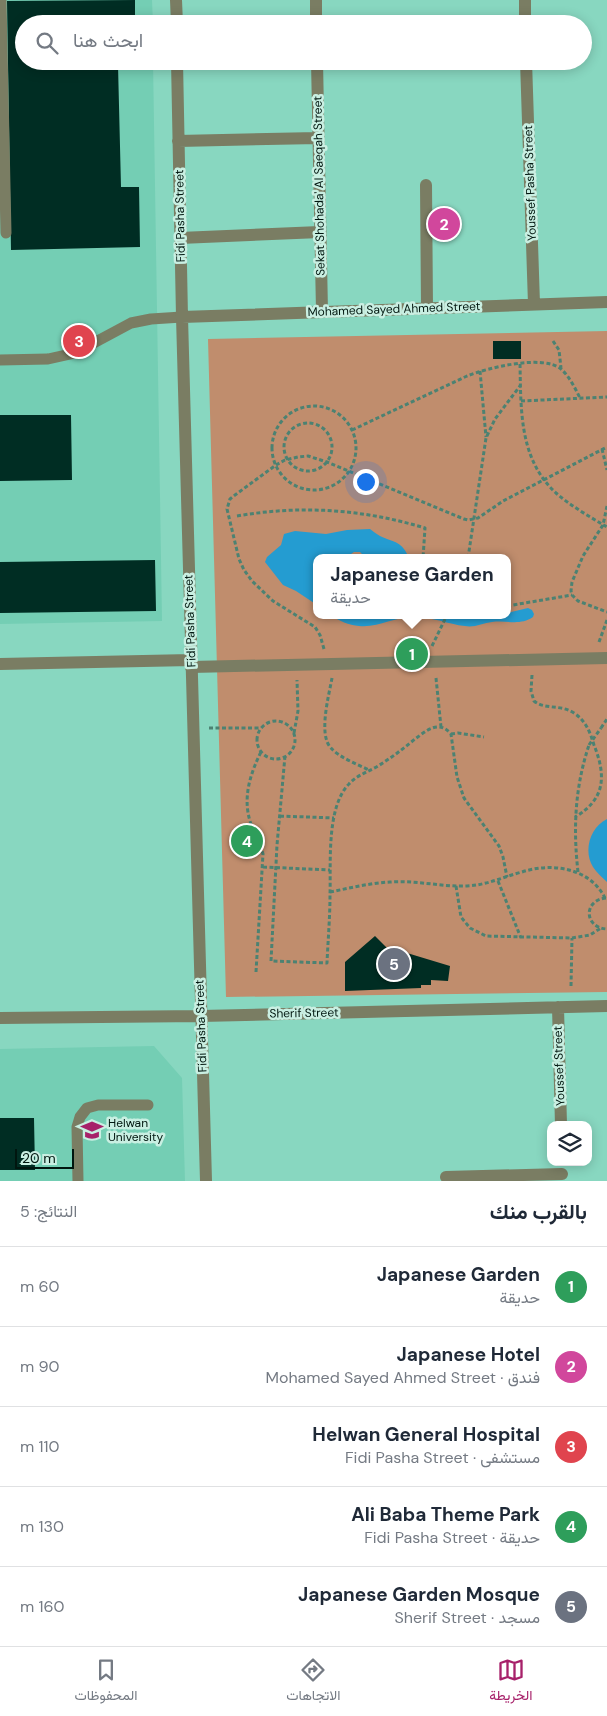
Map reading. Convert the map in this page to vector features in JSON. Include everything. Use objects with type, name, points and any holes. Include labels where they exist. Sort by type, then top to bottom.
[{"type":"street","points":[[176,0],[176,15]]},
{"type":"street","points":[[316,0],[316,15]]},
{"type":"street","points":[[525,0],[525,15]]},
{"type":"street","name":"Fidi Pasha Street","points":[[177,70],[182,317],[206,1181]]},
{"type":"street","name":"Sekat Shohada' Al Saeqah Street","points":[[317,70],[322,311]]},
{"type":"street","name":"Youssef Pasha Street","points":[[526,70],[534,304]]},
{"type":"street","points":[[178,141],[318,138]]},
{"type":"street","points":[[426,185],[427,307]]},
{"type":"street","points":[[180,238],[320,232]]},
{"type":"street","name":"Mohamed Sayed Ahmed Street","points":[[182,317],[607,302]]},
{"type":"street","points":[[0,664],[191,663],[297,665],[601,658]]},
{"type":"street","name":"Sherif Street","points":[[0,1018],[201,1016],[607,1006]]},
{"type":"street","name":"Youssef Street","points":[[558,1007],[561,1121]]},
{"type":"street","points":[[446,1177],[562,1173]]},
{"type":"lane","points":[[1,0],[6,234]]},
{"type":"lane","points":[[0,360],[48,359],[75,353],[131,323],[151,319],[182,317]]},
{"type":"lane","points":[[78,1181],[77,1127],[80,1116],[87,1108],[98,1105],[148,1105]]},
{"type":"path","points":[[553,342],[559,350],[561,369],[580,398]]},
{"type":"path","points":[[352,430],[450,383],[480,371],[504,365],[520,364],[549,364],[561,369]]},
{"type":"path","points":[[520,364],[524,435],[533,462],[551,488],[566,501],[607,527]]},
{"type":"path","points":[[469,554],[486,438],[480,371]]},
{"type":"path","points":[[486,438],[495,419],[520,386]]},
{"type":"path","points":[[521,401],[607,397]]},
{"type":"path","points":[[309,407],[322,407],[334,411],[345,419],[352,430],[356,441],[354,464],[339,482],[328,488],[316,490],[303,489],[292,484],[282,476],[272,452],[273,440],[278,427],[286,417],[297,410],[309,407]]},
{"type":"path","points":[[310,423],[322,427],[330,437],[332,450],[327,462],[318,468],[307,470],[296,467],[288,459],[284,447],[288,435],[297,426],[310,423]]},
{"type":"path","points":[[369,770],[332,750],[326,742],[324,732],[330,664],[323,642],[315,627],[273,601],[252,581],[244,570],[239,559],[229,521],[227,509],[230,499],[276,465],[288,459],[308,456],[327,462],[464,519],[474,520],[503,501],[607,447]]},
{"type":"path","points":[[602,449],[607,470]]},
{"type":"path","points":[[607,506],[603,525],[583,556],[572,582],[572,595],[578,601],[607,612]]},
{"type":"path","points":[[237,516],[260,512],[308,509],[332,509],[379,515],[425,528],[423,554]]},
{"type":"path","points":[[511,605],[572,595]]},
{"type":"path","points":[[434,642],[445,619]]},
{"type":"path","points":[[601,658],[600,635],[607,620]]},
{"type":"path","points":[[435,662],[441,727]]},
{"type":"path","points":[[297,665],[298,711],[293,733],[293,746],[285,756],[275,868],[271,961],[327,963],[330,850],[334,818],[341,794],[348,784],[356,777],[398,753],[430,728],[441,727],[451,734],[484,737]]},
{"type":"path","points":[[531,691],[534,701],[538,704],[564,708],[584,721],[602,764],[603,774],[599,794],[584,811],[575,817]]},
{"type":"path","points":[[578,872],[575,844],[577,790],[589,745],[607,719]]},
{"type":"path","points":[[219,728],[261,728],[272,721],[279,721],[290,728],[293,733]]},
{"type":"path","points":[[256,972],[263,867],[261,846],[251,824],[247,805],[248,785],[261,752],[257,740],[261,728]]},
{"type":"path","points":[[451,734],[457,777],[464,798],[499,846],[507,877]]},
{"type":"path","points":[[261,752],[272,758],[285,756]]},
{"type":"path","points":[[279,816],[334,818]]},
{"type":"path","points":[[263,867],[330,870]]},
{"type":"path","points":[[330,892],[391,882],[456,886],[481,885],[524,871],[542,868],[560,869],[578,872],[594,882],[606,898],[594,903],[590,908],[591,921],[595,926],[607,928]]},
{"type":"path","points":[[498,881],[521,938]]},
{"type":"path","points":[[456,886],[461,917],[470,928],[486,936],[572,938],[590,935],[601,928]]},
{"type":"path","points":[[571,986],[572,938]]},
{"type":"shaded area","points":[[0,0],[152,0],[153,15],[15,15],[15,70],[153,70],[162,621],[0,624]]},
{"type":"shaded area","points":[[607,331],[607,992],[226,997],[208,339]]},
{"type":"shaded area","name":"Helwan University","points":[[154,1046],[182,1078],[185,1181],[0,1181],[0,1049]]},
{"type":"water","points":[[370,529],[380,536],[401,545],[407,554],[362,554],[354,552],[351,554],[313,554],[313,602],[283,585],[265,562],[267,557],[281,545],[284,534],[295,531],[326,534],[347,530]]},
{"type":"water","points":[[528,608],[534,614],[528,620],[518,622],[492,622],[472,626],[432,619],[511,619],[511,612]]},
{"type":"water","points":[[337,619],[397,619],[366,626],[352,625]]},
{"type":"water","points":[[607,819],[607,882],[593,867],[590,861],[589,847],[592,833]]},
{"type":"building","points":[[135,0],[135,15],[15,15],[15,70],[118,70],[121,187],[139,187],[140,247],[11,250],[7,1]]},
{"type":"building","points":[[493,341],[521,341],[521,359],[493,359]]},
{"type":"building","points":[[0,415],[71,415],[72,480],[0,481]]},
{"type":"building","points":[[155,560],[156,611],[0,613],[0,562]]},
{"type":"building","points":[[375,936],[399,960],[407,953],[450,966],[448,981],[431,980],[431,985],[421,985],[421,988],[345,991],[345,962]]},
{"type":"building","points":[[0,1118],[34,1118],[35,1170],[0,1170]]},
{"type":"place","name":"Japanese Hotel","points":[[444,224]]},
{"type":"place","name":"Helwan General Hospital","points":[[79,341]]},
{"type":"place","name":"Japanese Garden","points":[[412,654]]},
{"type":"place","name":"Ali Baba Theme Park","points":[[247,841]]},
{"type":"place","name":"Japanese Garden Mosque","points":[[394,964]]},
{"type":"place","name":"Helwan University","points":[[92,1130]]}]
